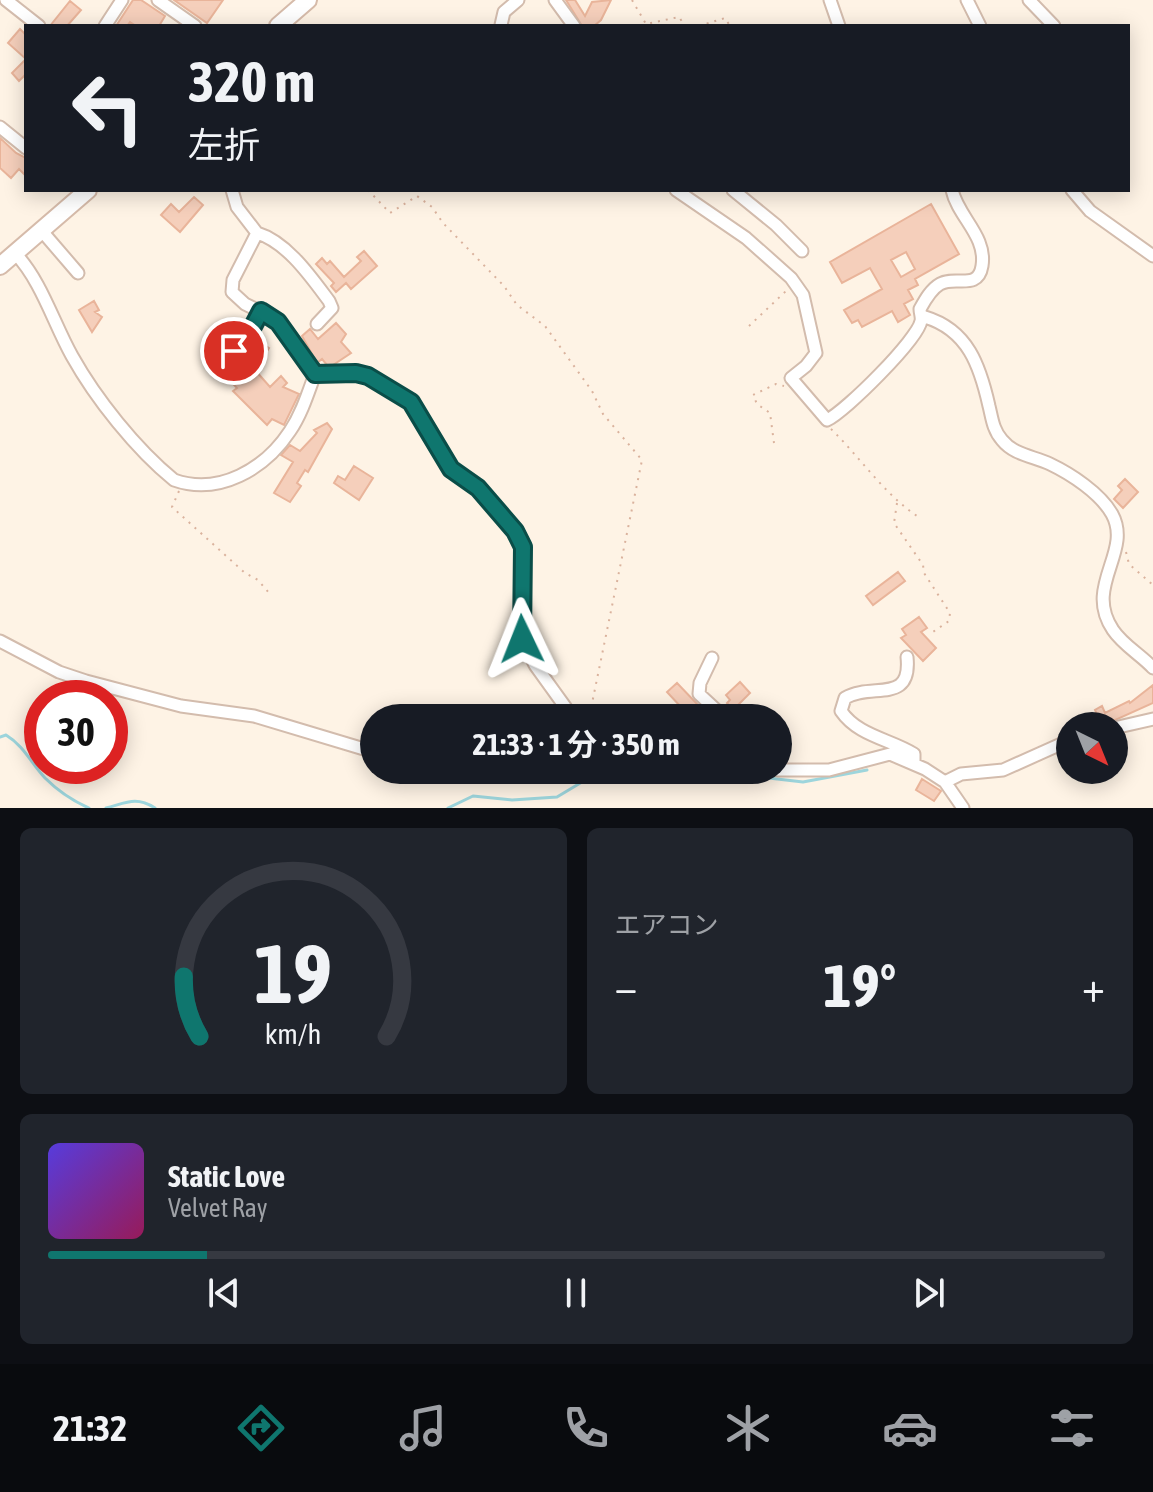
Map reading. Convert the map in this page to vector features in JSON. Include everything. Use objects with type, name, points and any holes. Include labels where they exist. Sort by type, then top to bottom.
[{"type":"main road","points":[[280,24],[308,0]]},
{"type":"main road","points":[[0,266],[82,192]]},
{"type":"street","points":[[106,24],[122,0]]},
{"type":"street","points":[[158,0],[192,24]]},
{"type":"street","points":[[501,24],[504,12],[518,0]]},
{"type":"street","points":[[555,0],[573,24]]},
{"type":"street","points":[[830,0],[838,24]]},
{"type":"street","points":[[967,0],[979,24]]},
{"type":"street","points":[[1029,0],[1052,24]]},
{"type":"street","points":[[6,1],[36,24]]},
{"type":"street","points":[[0,127],[24,146]]},
{"type":"street","points":[[233,192],[237,207],[257,233],[264,235],[299,263],[329,301],[332,308],[317,324]]},
{"type":"street","points":[[679,192],[746,238],[795,282],[803,295],[816,353],[791,378],[827,420],[857,399],[913,337],[922,319],[920,309],[938,285],[947,281],[973,281],[981,269],[978,240],[955,203],[952,192]]},
{"type":"street","points":[[735,192],[802,251]]},
{"type":"street","points":[[1074,192],[1090,211],[1153,256]]},
{"type":"street","points":[[41,230],[78,273]]},
{"type":"street","points":[[257,233],[231,287],[245,304],[278,322],[315,374]]},
{"type":"street","points":[[15,253],[56,320],[72,356],[103,403],[163,471],[184,484],[214,486],[233,479],[266,457],[290,432],[315,374]]},
{"type":"street","points":[[234,351],[249,334],[261,311]]},
{"type":"street","points":[[922,319],[925,317],[941,323],[969,347],[982,375],[993,425],[1002,441],[1012,450],[1062,470],[1109,510],[1118,537],[1103,585],[1104,609],[1112,630],[1153,668]]},
{"type":"street","points":[[315,374],[356,373],[368,376],[411,402],[451,469],[478,488],[515,531],[523,547],[522,639],[535,665],[563,704]]},
{"type":"street","points":[[0,641],[59,672],[86,681],[181,706],[254,716],[360,748]]},
{"type":"street","points":[[907,657],[908,676],[904,682],[884,690],[852,694],[845,698],[841,711],[848,720],[873,736],[914,754],[914,763]]},
{"type":"street","points":[[710,704],[699,694],[700,683],[712,658]]},
{"type":"street","points":[[1128,725],[1153,719]]},
{"type":"street","points":[[945,782],[961,774],[1003,770],[1056,746]]},
{"type":"street","points":[[792,770],[829,770],[890,754],[914,763],[945,782],[963,808]]},
{"type":"path","points":[[632,0],[638,16],[646,24],[679,17],[684,24]]},
{"type":"path","points":[[706,24],[725,18],[729,24]]},
{"type":"path","points":[[370,192],[390,213],[417,196],[432,207],[443,223],[504,286],[517,305],[545,326],[592,391],[603,414],[642,460],[592,704]]},
{"type":"path","points":[[749,326],[795,282]]},
{"type":"path","points":[[774,443],[770,413],[752,399],[753,395],[776,384],[781,384],[790,392]]},
{"type":"path","points":[[827,420],[830,429],[858,455],[897,502],[917,516]]},
{"type":"path","points":[[184,484],[172,507],[245,573],[258,580],[269,593]]},
{"type":"path","points":[[897,502],[894,523],[923,565],[924,573],[950,613],[949,621],[930,634]]},
{"type":"path","points":[[1126,544],[1129,564],[1153,585]]},
{"type":"building","points":[[133,0],[141,0],[165,16],[160,24],[117,24]]},
{"type":"building","points":[[174,0],[223,0],[207,23]]},
{"type":"building","points":[[566,0],[575,0],[585,16],[592,2],[611,0],[596,24],[581,24]]},
{"type":"building","points":[[70,1],[81,10],[69,24],[52,24]]},
{"type":"building","points":[[20,29],[24,33],[24,57],[8,43]]},
{"type":"building","points":[[24,61],[24,76],[19,81],[12,73]]},
{"type":"building","points":[[0,138],[24,157],[24,174],[19,169],[11,178],[0,168]]},
{"type":"building","points":[[194,197],[203,205],[180,232],[161,215],[171,204],[179,212]]},
{"type":"building","points":[[931,204],[959,254],[915,279],[918,285],[908,290],[913,299],[904,304],[910,315],[898,322],[892,311],[862,327],[858,320],[852,323],[844,310],[882,289],[870,268],[842,283],[830,262]],"holes":[[[906,252],[915,269],[901,277],[891,260]]]},
{"type":"building","points":[[364,251],[377,266],[351,289],[346,283],[336,292],[331,286],[334,283],[316,264],[322,258],[327,264],[330,261],[344,277],[361,261],[357,257]]},
{"type":"building","points":[[94,301],[99,310],[95,312],[102,317],[92,332],[79,310]]},
{"type":"building","points":[[336,323],[346,334],[341,342],[351,353],[333,365],[327,365],[322,359],[317,363],[302,336],[310,329],[318,339]]},
{"type":"building","points":[[256,340],[269,348],[255,370],[270,387],[281,376],[287,383],[283,387],[299,394],[284,425],[272,419],[267,425],[233,391],[237,388],[222,372],[226,369],[220,362],[227,356],[239,367]]},
{"type":"building","points":[[327,423],[332,429],[308,472],[305,470],[297,483],[301,486],[290,502],[274,493],[293,462],[281,455],[290,445],[300,451],[317,433],[314,430]]},
{"type":"building","points":[[354,466],[373,478],[359,500],[334,483],[338,476],[345,480]]},
{"type":"building","points":[[1125,479],[1138,492],[1123,508],[1114,499],[1122,490],[1118,486]]},
{"type":"building","points":[[898,572],[905,581],[873,605],[866,596]]},
{"type":"building","points":[[919,617],[927,628],[921,632],[936,648],[923,661],[901,638],[906,635],[902,629]]},
{"type":"building","points":[[740,682],[750,693],[739,704],[728,704],[730,700],[726,695]]},
{"type":"building","points":[[677,683],[697,704],[678,704],[667,692]]},
{"type":"building","points":[[1153,685],[1153,703],[1128,714],[1107,712],[1130,703]]},
{"type":"building","points":[[922,779],[941,791],[934,801],[916,790]]},
{"type":"waterway","points":[[0,737],[6,735],[12,739],[50,783],[89,808]]},
{"type":"waterway","points":[[448,808],[473,796],[512,800],[557,797],[606,772],[654,778],[752,776],[803,782],[867,770]]},
{"type":"waterway","points":[[106,808],[136,801],[155,808]]},
{"type":"route","points":[[234,351],[249,334],[261,311],[278,322],[315,374],[338,372],[368,376],[416,407],[451,469],[478,488],[521,540],[522,639]]}]
